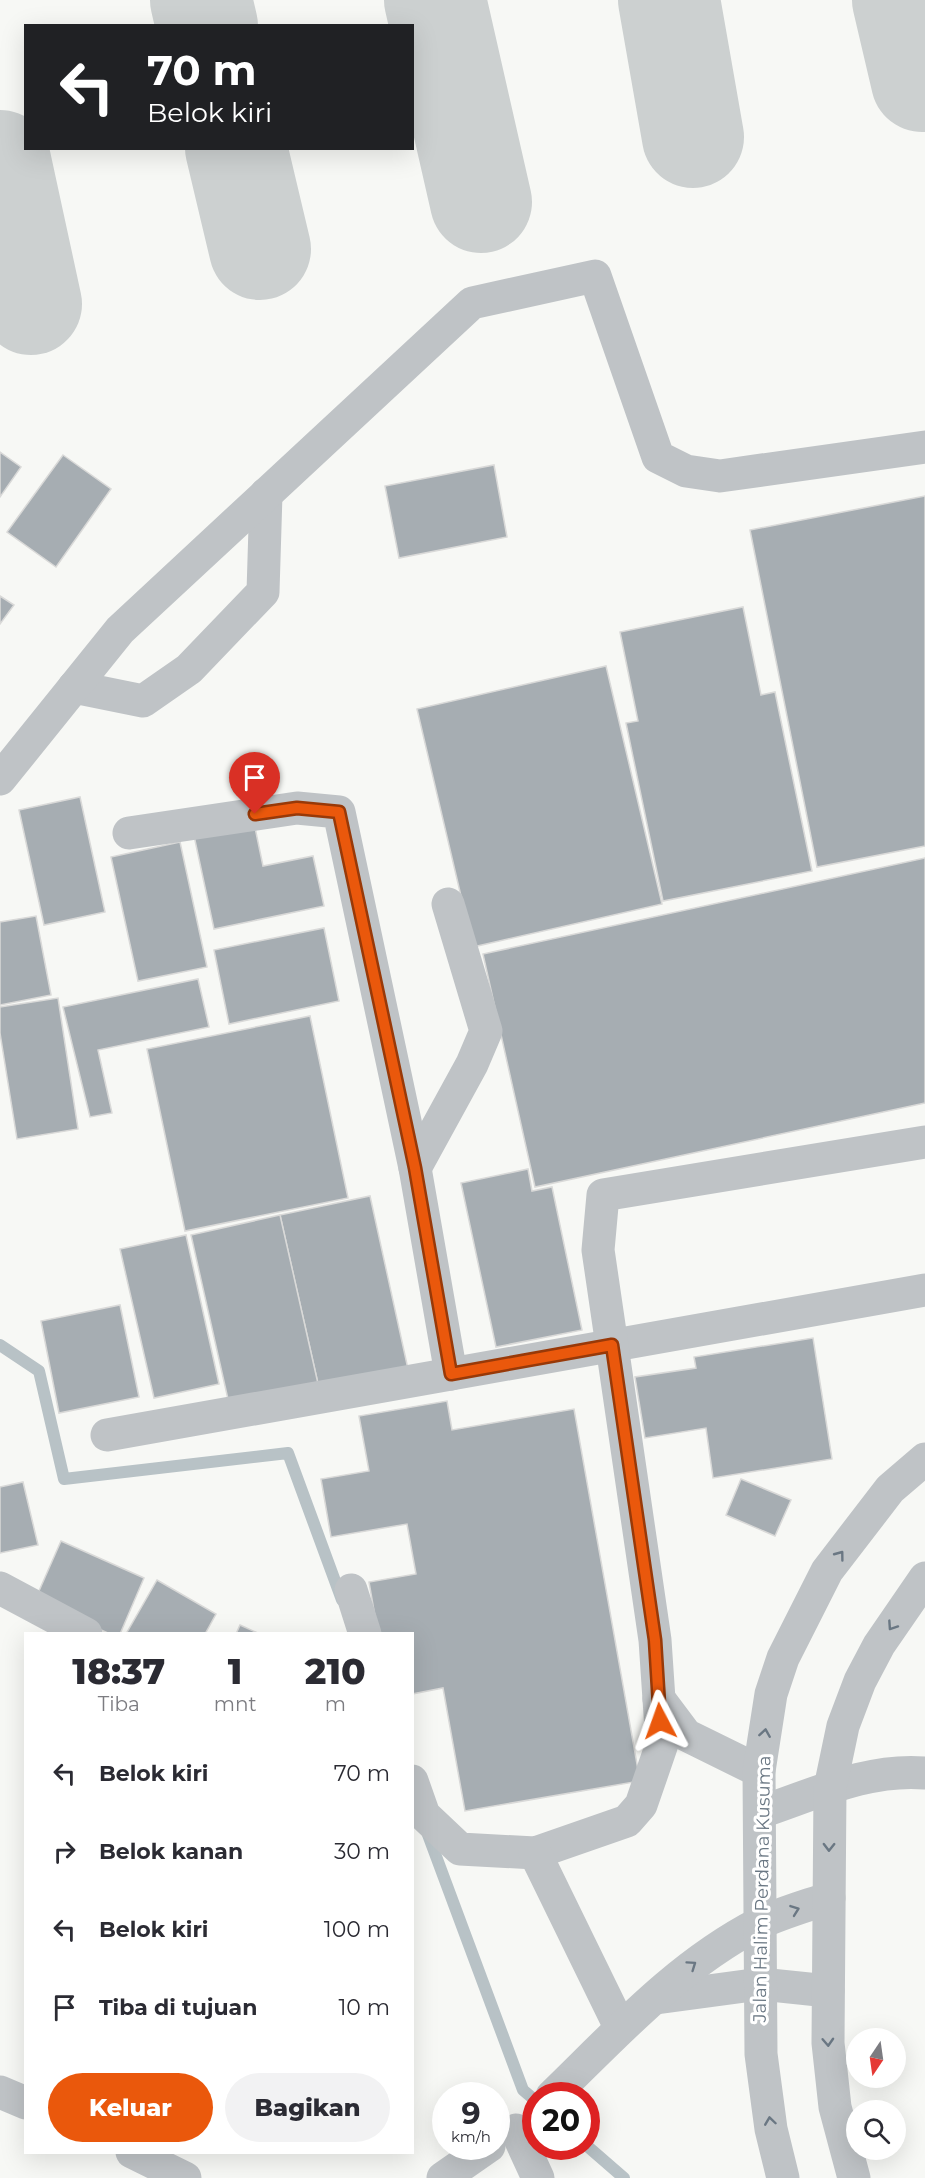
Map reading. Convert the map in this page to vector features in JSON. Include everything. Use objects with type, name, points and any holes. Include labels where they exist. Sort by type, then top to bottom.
[{"type":"street","points":[[0,779],[120,630],[472,303],[595,276],[658,457],[686,471],[720,476],[925,447]]},
{"type":"street","points":[[74,687],[143,701],[189,669],[263,592],[266,494]]},
{"type":"street","points":[[129,833],[297,808],[339,812],[415,1168],[451,1374]]},
{"type":"street","points":[[415,1168],[472,1064],[486,1031],[448,904]]},
{"type":"street","points":[[414,1786],[424,1815],[460,1849],[535,1853],[627,1821],[637,1810],[655,1769],[662,1744],[655,1640],[598,1250],[603,1195],[925,1142]]},
{"type":"street","points":[[107,1435],[925,1290]]},
{"type":"street","name":"Jalan Halim Perdana Kusuma","points":[[783,2178],[771,2129],[760,2054],[761,1812],[759,1771],[771,1694],[783,1658],[827,1571],[890,1489],[925,1459]]},
{"type":"street","points":[[854,2178],[835,2107],[828,2043],[830,1788],[843,1726],[860,1681],[879,1645],[925,1578]]},
{"type":"street","points":[[0,1588],[82,1632]]},
{"type":"street","points":[[351,1590],[364,1632]]},
{"type":"street","points":[[659,1699],[686,1735],[759,1771]]},
{"type":"street","points":[[761,1812],[869,1776],[898,1771],[925,1773]]},
{"type":"street","points":[[535,1853],[620,2027]]},
{"type":"street","points":[[564,2082],[620,2027],[656,1998],[684,1970],[761,1923],[829,1898]]},
{"type":"street","points":[[656,1998],[760,1984],[828,1991]]},
{"type":"street","points":[[0,2092],[24,2102]]},
{"type":"street","points":[[136,2154],[185,2178]]},
{"type":"street","points":[[443,2178],[469,2160]]},
{"type":"street","points":[[536,2160],[538,2178]]},
{"type":"building","points":[[0,452],[21,467],[0,497]]},
{"type":"building","points":[[63,455],[111,489],[56,567],[7,532]]},
{"type":"building","points":[[494,465],[507,537],[399,558],[385,486]]},
{"type":"building","points":[[925,496],[925,846],[817,867],[750,530]]},
{"type":"building","points":[[0,596],[14,605],[0,624]]},
{"type":"building","points":[[743,607],[761,695],[775,692],[812,871],[663,901],[626,723],[638,721],[620,632]]},
{"type":"building","points":[[606,666],[662,904],[473,947],[417,709]]},
{"type":"building","points":[[80,797],[105,912],[44,925],[19,810]]},
{"type":"building","points":[[253,818],[263,866],[313,856],[324,906],[214,929],[193,831]]},
{"type":"building","points":[[180,842],[207,967],[138,981],[111,857]]},
{"type":"building","points":[[925,858],[925,1103],[535,1187],[483,954]]},
{"type":"building","points":[[36,916],[51,995],[0,1005],[0,922]]},
{"type":"building","points":[[324,928],[339,1001],[229,1024],[214,950]]},
{"type":"building","points":[[198,979],[209,1027],[98,1050],[112,1113],[90,1117],[63,1007]]},
{"type":"building","points":[[58,998],[78,1129],[17,1139],[0,1033],[0,1007]]},
{"type":"building","points":[[310,1016],[348,1198],[185,1231],[147,1049]]},
{"type":"building","points":[[528,1169],[532,1191],[552,1187],[582,1330],[496,1347],[461,1183]]},
{"type":"building","points":[[370,1196],[408,1369],[319,1388],[280,1215]]},
{"type":"building","points":[[280,1215],[319,1388],[230,1408],[191,1235]]},
{"type":"building","points":[[186,1235],[219,1384],[154,1398],[120,1249]]},
{"type":"building","points":[[120,1305],[139,1397],[59,1413],[41,1321]]},
{"type":"building","points":[[813,1338],[832,1459],[713,1478],[706,1428],[645,1438],[635,1377],[696,1368],[694,1357]]},
{"type":"building","points":[[447,1401],[452,1430],[574,1409],[640,1781],[465,1811],[443,1688],[414,1694],[414,1632],[378,1632],[369,1582],[416,1574],[407,1524],[331,1537],[321,1479],[369,1471],[359,1416]]},
{"type":"building","points":[[741,1479],[791,1500],[775,1536],[726,1515]]},
{"type":"building","points":[[23,1482],[38,1545],[0,1553],[0,1487]]},
{"type":"building","points":[[61,1541],[144,1578],[121,1632],[106,1632],[35,1600]]},
{"type":"building","points":[[157,1580],[216,1614],[206,1632],[127,1632]]},
{"type":"building","points":[[240,1625],[256,1632],[237,1632]]},
{"type":"waterway","points":[[0,1345],[39,1371],[64,1479],[288,1453],[342,1600]]},
{"type":"waterway","points":[[427,1832],[522,2087]]},
{"type":"waterway","points":[[600,2157],[624,2178]]},
{"type":"taxiway","points":[[201,0],[207,24]]},
{"type":"taxiway","points":[[435,0],[481,202]]},
{"type":"taxiway","points":[[669,0],[693,137]]},
{"type":"taxiway","points":[[903,0],[922,81]]},
{"type":"taxiway","points":[[236,150],[260,249]]},
{"type":"taxiway","points":[[0,161],[31,304]]},
{"type":"route","points":[[255,814],[297,808],[339,812],[415,1168],[451,1374],[612,1345],[655,1640],[660,1721]]}]
